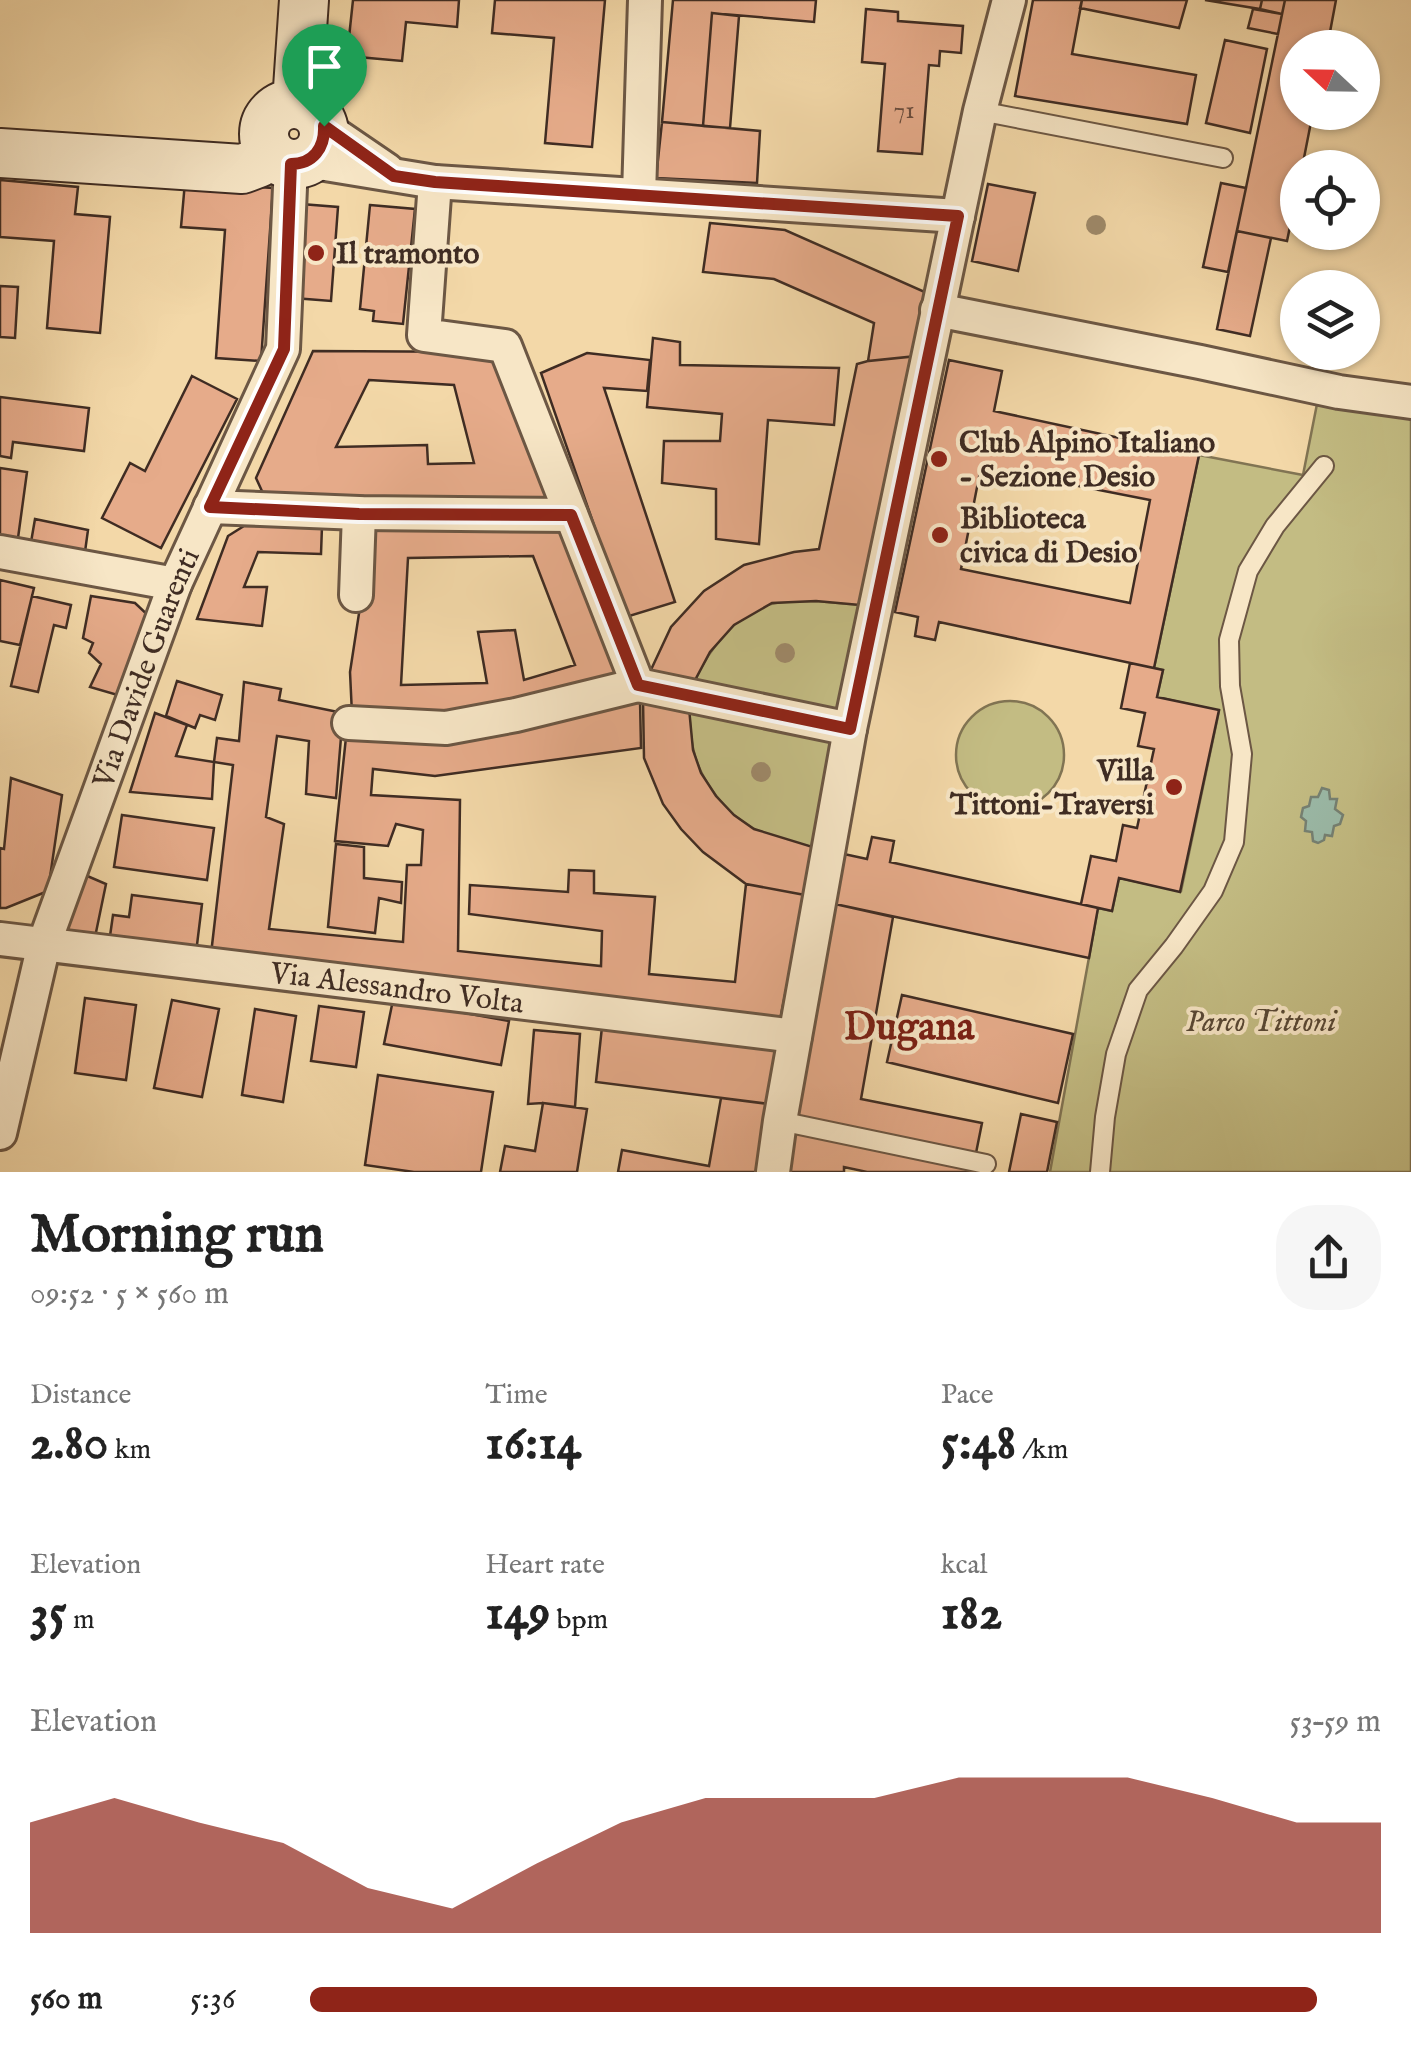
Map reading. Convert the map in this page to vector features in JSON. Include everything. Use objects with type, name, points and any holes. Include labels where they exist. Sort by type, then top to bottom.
[{"type":"street","points":[[298,141],[304,0]]},
{"type":"street","points":[[639,195],[645,0]]},
{"type":"street","points":[[773,1172],[850,729],[980,111],[1010,0]]},
{"type":"street","points":[[0,153],[242,169],[298,141],[394,176],[435,182],[958,216]]},
{"type":"street","name":"Via Davide Guarenti","points":[[0,1133],[44,944],[175,584],[284,349],[298,141]]},
{"type":"street","points":[[435,182],[424,335],[505,346],[638,685]]},
{"type":"street","points":[[937,310],[1339,392],[1411,402]]},
{"type":"street","points":[[210,507],[359,514],[571,515]]},
{"type":"street","points":[[356,595],[359,514]]},
{"type":"street","points":[[0,552],[175,584]]},
{"type":"street","points":[[349,723],[446,728],[638,685],[850,729]]},
{"type":"street","name":"Via Alessandro Volta","points":[[0,939],[795,1036]]},
{"type":"lane","points":[[980,111],[1223,158]]},
{"type":"lane","points":[[1100,1172],[1116,1054],[1138,990],[1213,891],[1234,842],[1242,754],[1230,686],[1230,640],[1248,571],[1276,526],[1324,466]]},
{"type":"lane","points":[[780,1121],[986,1164]]},
{"type":"green space","name":"Parco Tittoni","points":[[1318,399],[1411,414],[1411,1172],[1050,1172],[1098,908],[1112,911],[1119,878],[1181,891],[1219,711],[1157,697],[1163,670],[1154,668],[1199,455],[1303,475]]},
{"type":"green space","points":[[776,603],[860,605],[839,712],[694,682],[726,632],[749,613]]},
{"type":"green space","points":[[1010,701],[1031,705],[1048,717],[1060,734],[1064,755],[1060,776],[1048,793],[1031,805],[1010,809],[989,805],[972,793],[960,776],[956,755],[960,734],[972,717],[989,705]]},
{"type":"green space","points":[[689,708],[835,738],[816,848],[761,832],[724,805],[696,760]]},
{"type":"shaded area","points":[[1322,788],[1329,790],[1330,799],[1337,799],[1335,809],[1343,815],[1332,836],[1325,835],[1318,843],[1313,841],[1312,832],[1305,831],[1306,821],[1301,817],[1303,808],[1309,806],[1311,797],[1318,797]]},
{"type":"building","points":[[353,0],[459,0],[457,27],[406,22],[402,61],[347,56]]},
{"type":"building","points":[[495,0],[605,0],[592,147],[545,143],[554,38],[492,33]]},
{"type":"building","points":[[673,0],[816,0],[814,22],[712,13],[703,126],[662,122]]},
{"type":"building","points":[[1033,0],[1082,0],[1072,54],[1196,75],[1187,124],[1015,96]]},
{"type":"building","points":[[1082,0],[1187,0],[1179,28],[1080,8]]},
{"type":"building","points":[[1205,0],[1262,0],[1260,9]]},
{"type":"building","points":[[1262,0],[1285,0],[1282,14],[1260,9]]},
{"type":"building","points":[[1285,0],[1336,0],[1330,30],[1280,30],[1280,130],[1309,130],[1306,150],[1280,150],[1280,240],[1237,231]]},
{"type":"building","points":[[866,9],[898,12],[898,21],[963,26],[961,53],[940,51],[939,66],[929,65],[922,154],[878,151],[885,64],[862,62]]},
{"type":"building","points":[[1253,9],[1282,14],[1278,34],[1248,28]]},
{"type":"building","points":[[712,13],[739,16],[730,128],[703,126]]},
{"type":"building","points":[[1225,40],[1267,49],[1250,133],[1206,123]]},
{"type":"building","points":[[662,122],[760,131],[757,183],[656,178]]},
{"type":"building","points":[[0,180],[78,187],[75,214],[110,217],[100,333],[47,328],[54,241],[0,237]]},
{"type":"building","points":[[185,182],[273,188],[261,361],[216,358],[225,230],[181,227]]},
{"type":"building","points":[[1221,183],[1246,188],[1228,272],[1203,267]]},
{"type":"building","points":[[988,184],[1035,193],[1018,271],[972,261]]},
{"type":"building","name":"Il tramonto","points":[[301,204],[338,207],[331,301],[294,298]]},
{"type":"building","points":[[370,205],[415,209],[403,324],[373,321],[374,311],[360,309]]},
{"type":"building","points":[[710,223],[785,230],[927,293],[917,356],[868,361],[874,323],[774,279],[703,272]]},
{"type":"building","points":[[1237,231],[1271,238],[1250,336],[1217,329]]},
{"type":"building","points":[[0,286],[18,287],[15,338],[0,337]]},
{"type":"building","points":[[653,338],[680,342],[680,365],[839,368],[834,425],[768,420],[759,544],[716,539],[716,489],[662,483],[664,441],[720,441],[722,414],[647,407]]},
{"type":"building","points":[[313,351],[498,352],[555,500],[267,502],[256,478]],"holes":[[[369,380],[454,385],[474,463],[428,464],[427,445],[336,447]]]},
{"type":"building","points":[[587,353],[650,360],[647,391],[604,388],[675,602],[626,617],[541,373]]},
{"type":"building","points":[[917,356],[860,605],[772,603],[734,625],[710,652],[694,682],[649,674],[671,627],[704,591],[744,565],[819,549],[857,364]]},
{"type":"building","name":"Biblioteca civica di Desio","points":[[949,360],[1002,371],[994,411],[1199,455],[1154,668],[939,622],[935,640],[915,636],[918,617],[895,612]],"holes":[[[981,467],[1150,500],[1130,603],[961,569]]]},
{"type":"building","points":[[192,376],[237,399],[161,548],[102,518],[130,463],[145,471]]},
{"type":"building","points":[[0,397],[89,408],[84,451],[13,442],[11,458],[0,456]]},
{"type":"building","points":[[0,468],[27,472],[18,538],[0,536]]},
{"type":"building","points":[[35,519],[88,530],[84,559],[30,548]]},
{"type":"building","points":[[373,522],[565,528],[624,671],[565,699],[440,721],[352,714],[350,672]],"holes":[[[533,556],[575,665],[524,680],[515,630],[478,632],[487,683],[401,685],[408,558]]]},
{"type":"building","points":[[244,526],[322,526],[321,554],[258,552],[244,587],[267,587],[262,626],[197,619],[228,536]]},
{"type":"building","points":[[0,580],[34,588],[20,645],[0,641]]},
{"type":"building","points":[[32,596],[71,605],[66,628],[54,625],[38,692],[11,686]]},
{"type":"building","points":[[91,596],[135,603],[151,618],[121,696],[90,687],[101,664],[89,653],[93,643],[83,638]]},
{"type":"building","name":"Villa Tittoni-Traversi","points":[[1130,663],[1163,670],[1157,697],[1219,710],[1180,892],[1119,878],[1112,911],[1081,904],[1091,856],[1116,861],[1123,825],[1137,828],[1154,749],[1138,746],[1145,713],[1121,708]]},
{"type":"building","points":[[177,681],[222,695],[215,720],[200,715],[195,728],[166,716]]},
{"type":"building","points":[[244,682],[281,689],[279,700],[343,713],[336,798],[306,794],[309,741],[277,736],[266,817],[284,824],[269,929],[403,942],[407,865],[421,865],[423,830],[396,824],[388,846],[335,841],[347,728],[640,700],[641,748],[435,776],[373,769],[371,795],[460,800],[458,951],[601,966],[602,931],[469,914],[470,885],[568,892],[569,870],[594,871],[594,893],[655,897],[649,974],[735,982],[746,884],[805,895],[779,1025],[211,954],[233,765],[214,762],[217,738],[239,741]]},
{"type":"building","points":[[643,700],[689,708],[693,750],[701,773],[734,815],[754,829],[816,848],[805,895],[746,884],[703,852],[681,829],[663,804],[644,758]]},
{"type":"building","points":[[155,713],[187,725],[176,756],[214,762],[212,799],[130,792]]},
{"type":"building","points":[[11,778],[62,795],[48,891],[0,908],[0,848],[4,849]]},
{"type":"building","points":[[122,815],[214,828],[207,880],[114,867]]},
{"type":"building","points":[[872,837],[894,841],[890,862],[1098,908],[1089,958],[835,904],[844,854],[867,859]]},
{"type":"building","points":[[336,844],[364,847],[364,878],[402,882],[401,903],[379,898],[375,933],[328,927]]},
{"type":"building","points":[[85,875],[106,884],[94,942],[64,935]]},
{"type":"building","points":[[132,895],[202,904],[196,953],[109,943],[113,915],[129,917]]},
{"type":"building","points":[[835,904],[893,917],[861,1099],[982,1123],[976,1153],[796,1117]]},
{"type":"building","points":[[902,995],[1073,1034],[1058,1103],[887,1062]]},
{"type":"building","points":[[85,998],[136,1005],[126,1080],[75,1073]]},
{"type":"building","points":[[172,1000],[219,1009],[202,1097],[154,1088]]},
{"type":"building","points":[[393,1000],[509,1021],[501,1065],[384,1044]]},
{"type":"building","points":[[319,1006],[364,1012],[356,1067],[311,1061]]},
{"type":"building","points":[[255,1009],[296,1016],[283,1102],[242,1095]]},
{"type":"building","points":[[602,1027],[776,1049],[769,1104],[596,1082]]},
{"type":"building","points":[[534,1030],[580,1034],[575,1107],[528,1104]]},
{"type":"building","points":[[378,1075],[493,1092],[481,1172],[414,1172],[365,1165]]},
{"type":"building","points":[[721,1098],[769,1104],[758,1172],[618,1172],[622,1150],[709,1166]]},
{"type":"building","points":[[543,1103],[587,1109],[577,1172],[500,1172],[505,1146],[535,1151]]},
{"type":"building","points":[[1021,1114],[1057,1122],[1047,1172],[1009,1172]]},
{"type":"building","points":[[794,1131],[976,1168],[976,1172],[867,1172],[844,1167],[844,1172],[789,1172]]},
{"type":"place","name":"Il tramonto","points":[[316,253]]},
{"type":"place","name":"Club Alpino Italiano - Sezione Desio","points":[[939,459]]},
{"type":"place","name":"Biblioteca civica di Desio","points":[[940,535]]},
{"type":"place","name":"Villa Tittoni-Traversi","points":[[1174,787]]},
{"type":"district","name":"Dugana","points":[[909,1025]]},
{"type":"route","points":[[324,126],[394,176],[435,182],[958,216],[850,729],[638,685],[571,515],[359,514],[210,507],[284,349],[291,164],[316,155],[322,146],[324,126]]}]
